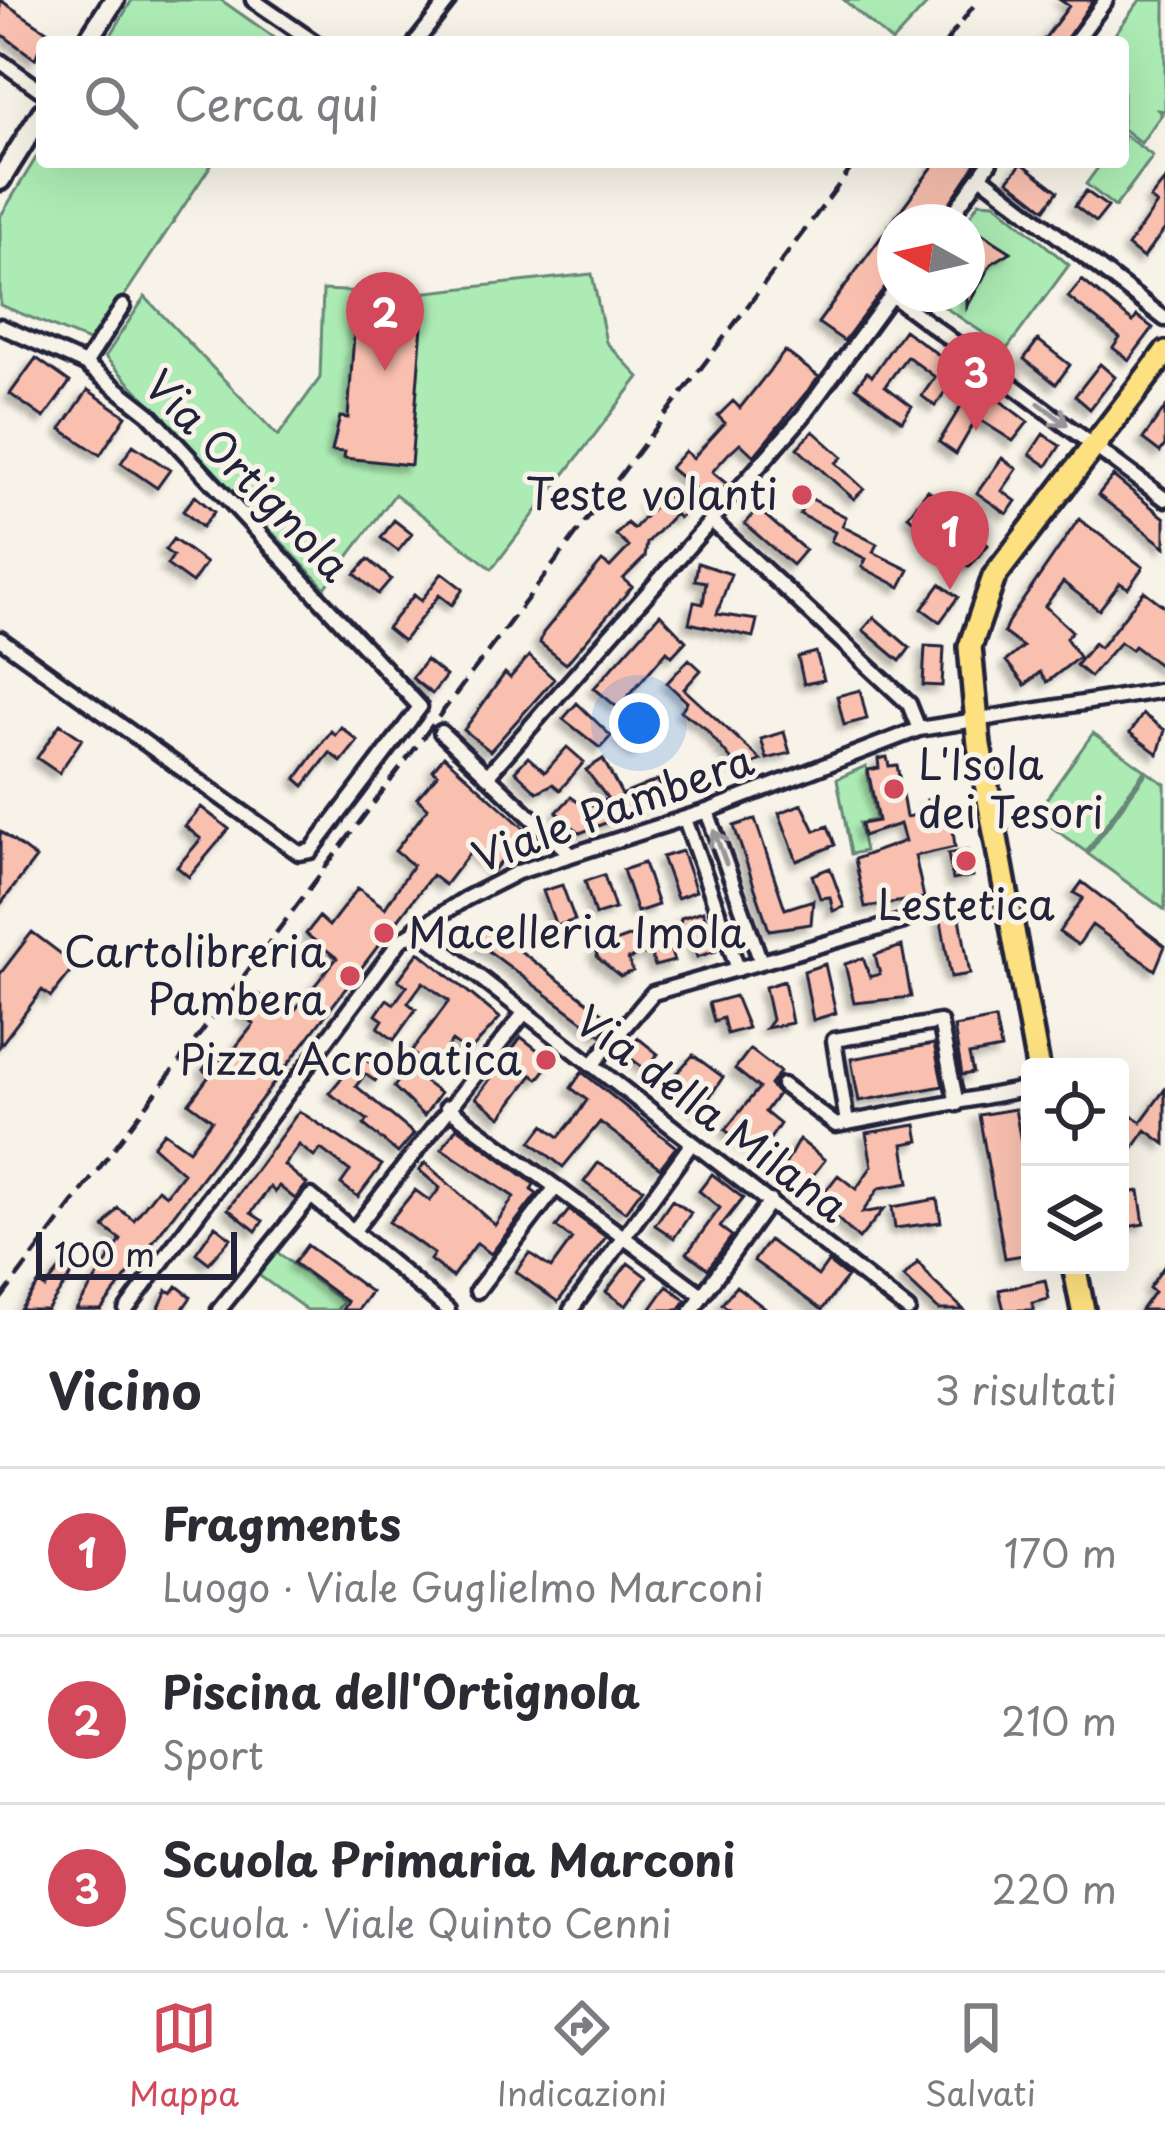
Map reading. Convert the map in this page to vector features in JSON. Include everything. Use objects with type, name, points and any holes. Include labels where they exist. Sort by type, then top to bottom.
[{"type":"main road","points":[[91,36],[114,0]]},
{"type":"main road","points":[[0,180],[36,123]]},
{"type":"main road","points":[[1037,1058],[969,669],[985,595],[1094,445],[1162,362]]},
{"type":"main road","points":[[1076,1274],[1082,1310]]},
{"type":"street","points":[[253,0],[305,36]]},
{"type":"street","points":[[421,36],[449,0]]},
{"type":"street","points":[[1079,36],[1106,0]]},
{"type":"street","points":[[0,62],[36,87]]},
{"type":"street","points":[[961,204],[987,168]]},
{"type":"street","points":[[982,177],[1165,319]]},
{"type":"street","points":[[86,364],[123,306]]},
{"type":"street","points":[[487,776],[803,416],[878,312]]},
{"type":"street","points":[[919,312],[1165,500]]},
{"type":"street","name":"Via Ortignola","points":[[0,326],[86,364],[149,414],[420,707],[311,851],[299,853],[0,638]]},
{"type":"street","points":[[713,522],[909,704],[919,730]]},
{"type":"street","name":"Viale Pambera","points":[[126,1310],[363,988],[416,928],[518,872],[685,819],[919,730],[1165,690]]},
{"type":"street","points":[[441,732],[570,854]]},
{"type":"street","points":[[707,811],[761,962]]},
{"type":"street","points":[[685,819],[738,969]]},
{"type":"street","points":[[592,1065],[653,993],[904,921]]},
{"type":"street","name":"Via della Milana","points":[[416,928],[908,1310]]},
{"type":"street","points":[[355,1229],[525,1012]]},
{"type":"street","points":[[848,1123],[834,1040],[940,1022],[957,1104]]},
{"type":"street","points":[[783,1085],[836,1125],[1021,1090]]},
{"type":"street","points":[[447,1107],[625,1238],[698,1305],[770,1201]]},
{"type":"street","points":[[571,1310],[692,1143]]},
{"type":"street","points":[[477,1291],[556,1187]]},
{"type":"street","points":[[219,1310],[311,1196],[448,1310]]},
{"type":"green space","points":[[132,0],[221,0],[272,36],[111,36]]},
{"type":"green space","points":[[844,0],[931,0],[898,36],[885,36]]},
{"type":"green space","points":[[1140,0],[1165,0],[1165,111],[1158,110],[1162,114],[1141,143],[1129,134],[1129,36],[1113,36]]},
{"type":"green space","points":[[1129,138],[1153,156],[1115,207],[1086,184],[1098,168],[1129,168]]},
{"type":"green space","points":[[36,158],[36,168],[209,168],[93,343],[0,305],[0,217]]},
{"type":"green space","points":[[995,203],[1069,265],[1007,349],[952,312],[985,312],[985,204],[978,204]]},
{"type":"green space","points":[[592,274],[606,342],[639,377],[492,569],[395,494],[325,588],[105,357],[145,297],[278,436],[320,378],[323,290],[410,294]]},
{"type":"green space","points":[[1093,733],[1145,770],[1086,852],[1035,815]]},
{"type":"green space","points":[[866,766],[876,820],[859,823],[865,851],[851,854],[837,779]]},
{"type":"green space","points":[[1147,772],[1165,784],[1165,910],[1088,854]]},
{"type":"green space","points":[[274,1250],[343,1302],[337,1310],[307,1310],[257,1274]]},
{"type":"building","points":[[0,0],[53,35],[36,36],[35,59],[0,33]]},
{"type":"building","points":[[1060,0],[1093,0],[1069,36],[1046,36],[1069,6]]},
{"type":"building","points":[[932,168],[973,168],[949,204],[905,204]]},
{"type":"building","points":[[1018,168],[1028,168],[1058,191],[1045,209],[1008,180]]},
{"type":"building","points":[[1165,180],[1165,229],[1143,258],[1128,246],[1157,204],[1150,199]]},
{"type":"building","points":[[1086,191],[1108,207],[1096,222],[1075,206]]},
{"type":"building","points":[[985,235],[1011,252],[991,264],[985,275]]},
{"type":"building","points":[[877,242],[877,298],[844,341],[818,323]]},
{"type":"building","points":[[1082,280],[1133,322],[1137,316],[1153,328],[1129,360],[1113,348],[1120,338],[1068,297]]},
{"type":"building","points":[[355,321],[422,325],[411,465],[344,458],[345,452],[332,451],[340,417],[348,418]]},
{"type":"building","points":[[904,330],[960,370],[935,406],[922,396],[935,377],[907,356],[885,386],[912,406],[902,421],[856,387],[867,372],[872,376]]},
{"type":"building","points":[[1038,340],[1070,365],[1056,384],[1024,359]]},
{"type":"building","points":[[785,351],[819,377],[754,456],[740,443],[712,472],[727,484],[712,503],[670,468],[685,451],[693,458],[725,423],[718,416],[733,401],[740,408]]},
{"type":"building","points":[[36,358],[70,382],[44,418],[10,394]]},
{"type":"building","points":[[1100,364],[1115,377],[1090,409],[1075,396]]},
{"type":"building","points":[[88,390],[126,416],[100,455],[61,429]]},
{"type":"building","points":[[986,390],[1028,422],[1013,441],[977,418],[956,454],[939,442],[969,393]]},
{"type":"building","points":[[1165,408],[1165,445],[1160,452],[1143,439]]},
{"type":"building","points":[[813,431],[842,457],[836,463],[864,489],[854,499],[797,448]]},
{"type":"building","points":[[1043,434],[1060,446],[1047,466],[1030,454]]},
{"type":"building","points":[[133,445],[170,470],[157,488],[121,463]]},
{"type":"building","points":[[1002,458],[1017,469],[1002,491],[1016,501],[1007,514],[977,493]]},
{"type":"building","points":[[1113,476],[1165,518],[1165,547],[1098,495]]},
{"type":"building","points":[[657,490],[688,509],[679,518],[675,514],[647,543],[645,557],[623,579],[632,587],[566,664],[540,643],[543,633],[602,561],[610,567],[629,547],[616,535],[627,523],[634,529],[652,509],[645,503]]},
{"type":"building","points":[[928,490],[988,545],[969,567],[908,516]]},
{"type":"building","points":[[195,496],[214,512],[202,527],[183,511]]},
{"type":"building","points":[[808,497],[846,517],[842,526],[877,544],[873,552],[909,570],[900,587],[862,567],[866,559],[831,541],[835,532],[800,514]]},
{"type":"building","points":[[758,509],[805,550],[792,565],[745,524]]},
{"type":"building","points":[[1079,519],[1143,567],[1128,588],[1120,583],[1099,610],[1063,582],[1045,606],[1072,631],[1066,638],[1079,657],[1047,682],[1040,672],[1025,685],[1006,661],[1023,647],[1004,633]]},
{"type":"building","points":[[394,520],[412,534],[398,551],[381,538]]},
{"type":"building","points":[[173,539],[206,563],[192,583],[167,565],[173,556],[165,550]]},
{"type":"building","points":[[368,559],[391,579],[378,594],[355,574]]},
{"type":"building","points":[[698,563],[731,574],[717,614],[757,620],[753,637],[689,623],[694,602],[703,604],[706,582],[695,580]]},
{"type":"building","points":[[442,573],[463,589],[452,605],[439,595],[403,641],[387,628],[414,595],[421,601]]},
{"type":"building","points":[[940,584],[958,597],[940,622],[922,609]]},
{"type":"building","points":[[1144,591],[1165,607],[1165,669],[1134,646],[1131,650],[1120,642],[1090,677],[1076,665],[1094,643],[1100,648]]},
{"type":"building","points":[[660,614],[686,641],[672,656],[667,651],[618,708],[594,688]]},
{"type":"building","points":[[874,617],[910,648],[900,661],[863,630]]},
{"type":"building","points":[[925,646],[944,647],[942,686],[923,685]]},
{"type":"building","points":[[816,652],[824,680],[804,684],[798,657]]},
{"type":"building","points":[[529,656],[554,679],[490,751],[464,730],[505,673],[510,678]]},
{"type":"building","points":[[689,659],[701,670],[684,689],[761,760],[740,770],[705,728],[681,711],[687,702],[667,683]]},
{"type":"building","points":[[426,660],[446,676],[432,694],[412,678]]},
{"type":"building","points":[[860,690],[867,719],[844,725],[837,696]]},
{"type":"building","points":[[577,703],[611,736],[600,748],[563,719]]},
{"type":"building","points":[[638,714],[646,742],[636,753],[617,736]]},
{"type":"building","points":[[1143,714],[1165,730],[1158,754],[1130,733]]},
{"type":"building","points":[[60,724],[82,739],[59,773],[37,758]]},
{"type":"building","points":[[341,727],[358,741],[341,762],[330,753],[304,786],[296,779],[331,731],[335,735]]},
{"type":"building","points":[[784,732],[790,753],[767,759],[761,739]]},
{"type":"building","points":[[567,747],[584,762],[560,790],[553,784],[537,792],[515,771],[528,757],[545,772]]},
{"type":"building","points":[[444,756],[536,839],[519,858],[510,850],[494,870],[472,850],[445,885],[432,875],[101,1310],[76,1310],[121,1240],[104,1227],[118,1208],[134,1220],[158,1189],[166,1195],[183,1173],[153,1146],[164,1132],[189,1150],[212,1120],[189,1103],[210,1075],[203,1070],[214,1055],[224,1062],[254,1024],[241,1015],[256,993],[290,1016],[337,958],[306,934],[319,917],[329,926],[358,888],[385,908],[413,865],[395,851],[428,808],[417,798],[438,774],[433,770]]},
{"type":"building","points":[[887,757],[889,766],[897,765],[906,817],[928,813],[927,800],[938,801],[951,812],[955,847],[915,856],[924,898],[865,907],[855,859],[905,841],[900,824],[863,836],[861,824],[878,821],[868,770],[879,768],[878,759]]},
{"type":"building","points":[[603,759],[622,795],[658,780],[664,800],[580,833],[557,812],[571,797],[585,807],[608,799],[586,770]]},
{"type":"building","points":[[802,804],[815,831],[828,826],[835,845],[797,861],[779,813]]},
{"type":"building","points":[[201,807],[229,829],[189,877],[177,867],[201,839],[185,826]]},
{"type":"building","points":[[755,819],[785,909],[813,900],[811,924],[769,930],[734,826]]},
{"type":"building","points":[[0,831],[36,858],[0,905]]},
{"type":"building","points":[[968,850],[973,876],[953,880],[948,854]]},
{"type":"building","points":[[682,851],[696,891],[677,898],[662,857]]},
{"type":"building","points":[[644,863],[658,905],[637,912],[623,870]]},
{"type":"building","points":[[830,868],[844,907],[833,911],[830,897],[820,898],[812,875]]},
{"type":"building","points":[[604,875],[615,909],[595,915],[585,881]]},
{"type":"building","points":[[1082,882],[1165,946],[1155,970],[1092,925],[1078,945],[1059,932],[1083,898],[1074,893]]},
{"type":"building","points":[[562,885],[575,920],[556,926],[543,891]]},
{"type":"building","points":[[703,911],[716,951],[697,957],[688,928],[679,930],[681,918]]},
{"type":"building","points":[[959,912],[970,974],[951,977],[940,915]]},
{"type":"building","points":[[486,925],[612,1020],[601,1035],[475,941]]},
{"type":"building","points":[[662,925],[674,961],[655,966],[650,952],[628,959],[633,971],[620,976],[598,958],[595,949]]},
{"type":"building","points":[[32,932],[76,965],[51,997],[42,990],[0,1046],[0,974]]},
{"type":"building","points":[[902,946],[911,997],[854,1003],[845,964],[863,958],[870,977],[880,974],[875,955]]},
{"type":"building","points":[[419,952],[500,1018],[468,1053],[452,1041],[422,1080],[440,1093],[424,1116],[394,1087],[416,1056],[411,1052],[449,1001],[423,982],[408,1003],[416,1009],[394,1040],[378,1028],[383,1020],[376,1015],[387,999],[394,1004],[407,986],[398,980]]},
{"type":"building","points":[[825,964],[836,1013],[813,1020],[804,971]]},
{"type":"building","points":[[784,981],[792,1023],[766,1028],[772,1020],[765,987]]},
{"type":"building","points":[[735,996],[748,1028],[727,1034],[723,1018],[714,1021],[709,1003]]},
{"type":"building","points":[[995,1019],[1001,1049],[969,1055],[973,1073],[962,1075],[954,1027]]},
{"type":"building","points":[[521,1037],[552,1061],[538,1079],[532,1075],[501,1117],[476,1098]]},
{"type":"building","points":[[638,1038],[658,1054],[646,1070],[625,1054]]},
{"type":"building","points":[[934,1044],[943,1086],[859,1101],[851,1059]]},
{"type":"building","points":[[750,1049],[780,1072],[770,1085],[778,1094],[765,1112],[780,1124],[759,1155],[725,1130],[759,1088],[735,1069]]},
{"type":"building","points":[[693,1055],[723,1077],[700,1111],[666,1085]]},
{"type":"building","points":[[360,1056],[382,1071],[375,1081],[365,1074],[356,1086],[414,1134],[398,1153],[364,1125],[368,1120],[329,1093]]},
{"type":"building","points":[[582,1072],[676,1147],[660,1168],[600,1122],[563,1167],[531,1142],[544,1125],[559,1137],[577,1115],[587,1100],[571,1088]]},
{"type":"building","points":[[1165,1089],[1165,1144],[1146,1130],[1129,1154],[1129,1113],[1141,1122]]},
{"type":"building","points":[[1015,1109],[1021,1142],[1021,1255],[1005,1258],[979,1115]]},
{"type":"building","points":[[299,1111],[382,1165],[358,1197],[341,1184],[350,1171],[321,1149],[314,1157],[299,1145],[284,1165],[307,1184],[295,1199],[279,1186],[275,1192],[270,1187],[251,1213],[263,1221],[256,1231],[228,1209]]},
{"type":"building","points":[[916,1125],[919,1141],[903,1144],[909,1183],[879,1188],[862,1213],[884,1209],[859,1239],[821,1203],[827,1189],[838,1175],[856,1189],[872,1166],[866,1133]]},
{"type":"building","points":[[457,1127],[534,1184],[531,1190],[537,1194],[491,1254],[477,1243],[452,1277],[430,1260],[434,1254],[389,1222],[415,1190],[430,1201],[440,1188],[419,1170],[425,1163],[495,1225],[514,1197],[442,1149]]},
{"type":"building","points":[[799,1139],[825,1160],[798,1194],[778,1178]]},
{"type":"building","points":[[598,1163],[643,1188],[625,1212],[584,1182]]},
{"type":"building","points":[[712,1174],[743,1198],[720,1227],[732,1236],[708,1269],[687,1253],[720,1208],[699,1191]]},
{"type":"building","points":[[1139,1191],[1144,1224],[1129,1227],[1129,1193]]},
{"type":"building","points":[[937,1199],[941,1222],[895,1228],[892,1207]]},
{"type":"building","points":[[672,1200],[691,1213],[674,1238],[655,1225]]},
{"type":"building","points":[[569,1210],[606,1237],[558,1302],[516,1272],[529,1253],[551,1268],[572,1239],[556,1227]]},
{"type":"building","points":[[215,1226],[231,1238],[209,1263],[196,1253]]},
{"type":"building","points":[[769,1240],[818,1276],[828,1262],[847,1277],[822,1310],[754,1261]]},
{"type":"building","points":[[307,1245],[371,1292],[358,1310],[342,1310],[347,1302],[294,1263]]},
{"type":"building","points":[[918,1262],[964,1310],[939,1310],[904,1277]]},
{"type":"building","points":[[65,1263],[74,1271],[47,1310],[20,1310],[39,1283],[45,1288]]},
{"type":"building","points":[[628,1263],[647,1277],[626,1306],[606,1292]]},
{"type":"building","points":[[1165,1265],[1165,1310],[1141,1310],[1154,1292],[1149,1288]]},
{"type":"building","points":[[1045,1280],[1049,1299],[1032,1303],[1034,1310],[1004,1310],[999,1290]]},
{"type":"building","points":[[177,1286],[191,1297],[182,1310],[158,1310],[167,1290],[172,1293]]},
{"type":"building","points":[[667,1286],[686,1300],[679,1310],[650,1310]]},
{"type":"building","points":[[736,1286],[767,1310],[730,1310],[722,1304]]},
{"type":"railway","points":[[951,36],[978,0]]},
{"type":"railway","points":[[0,1300],[851,168]]},
{"type":"place","name":"Piscina dell'Ortignola","points":[[385,371]]},
{"type":"place","name":"Scuola Primaria Marconi","points":[[976,431]]},
{"type":"place","name":"Teste volanti","points":[[802,495]]},
{"type":"place","name":"Fragments","points":[[950,590]]},
{"type":"place","name":"L'Isola dei Tesori","points":[[894,789]]},
{"type":"place","name":"Lestetica","points":[[966,861]]},
{"type":"place","name":"Macelleria Imola","points":[[384,933]]},
{"type":"place","name":"Cartolibreria Pambera","points":[[350,976]]},
{"type":"place","name":"Pizza Acrobatica","points":[[546,1060]]}]
